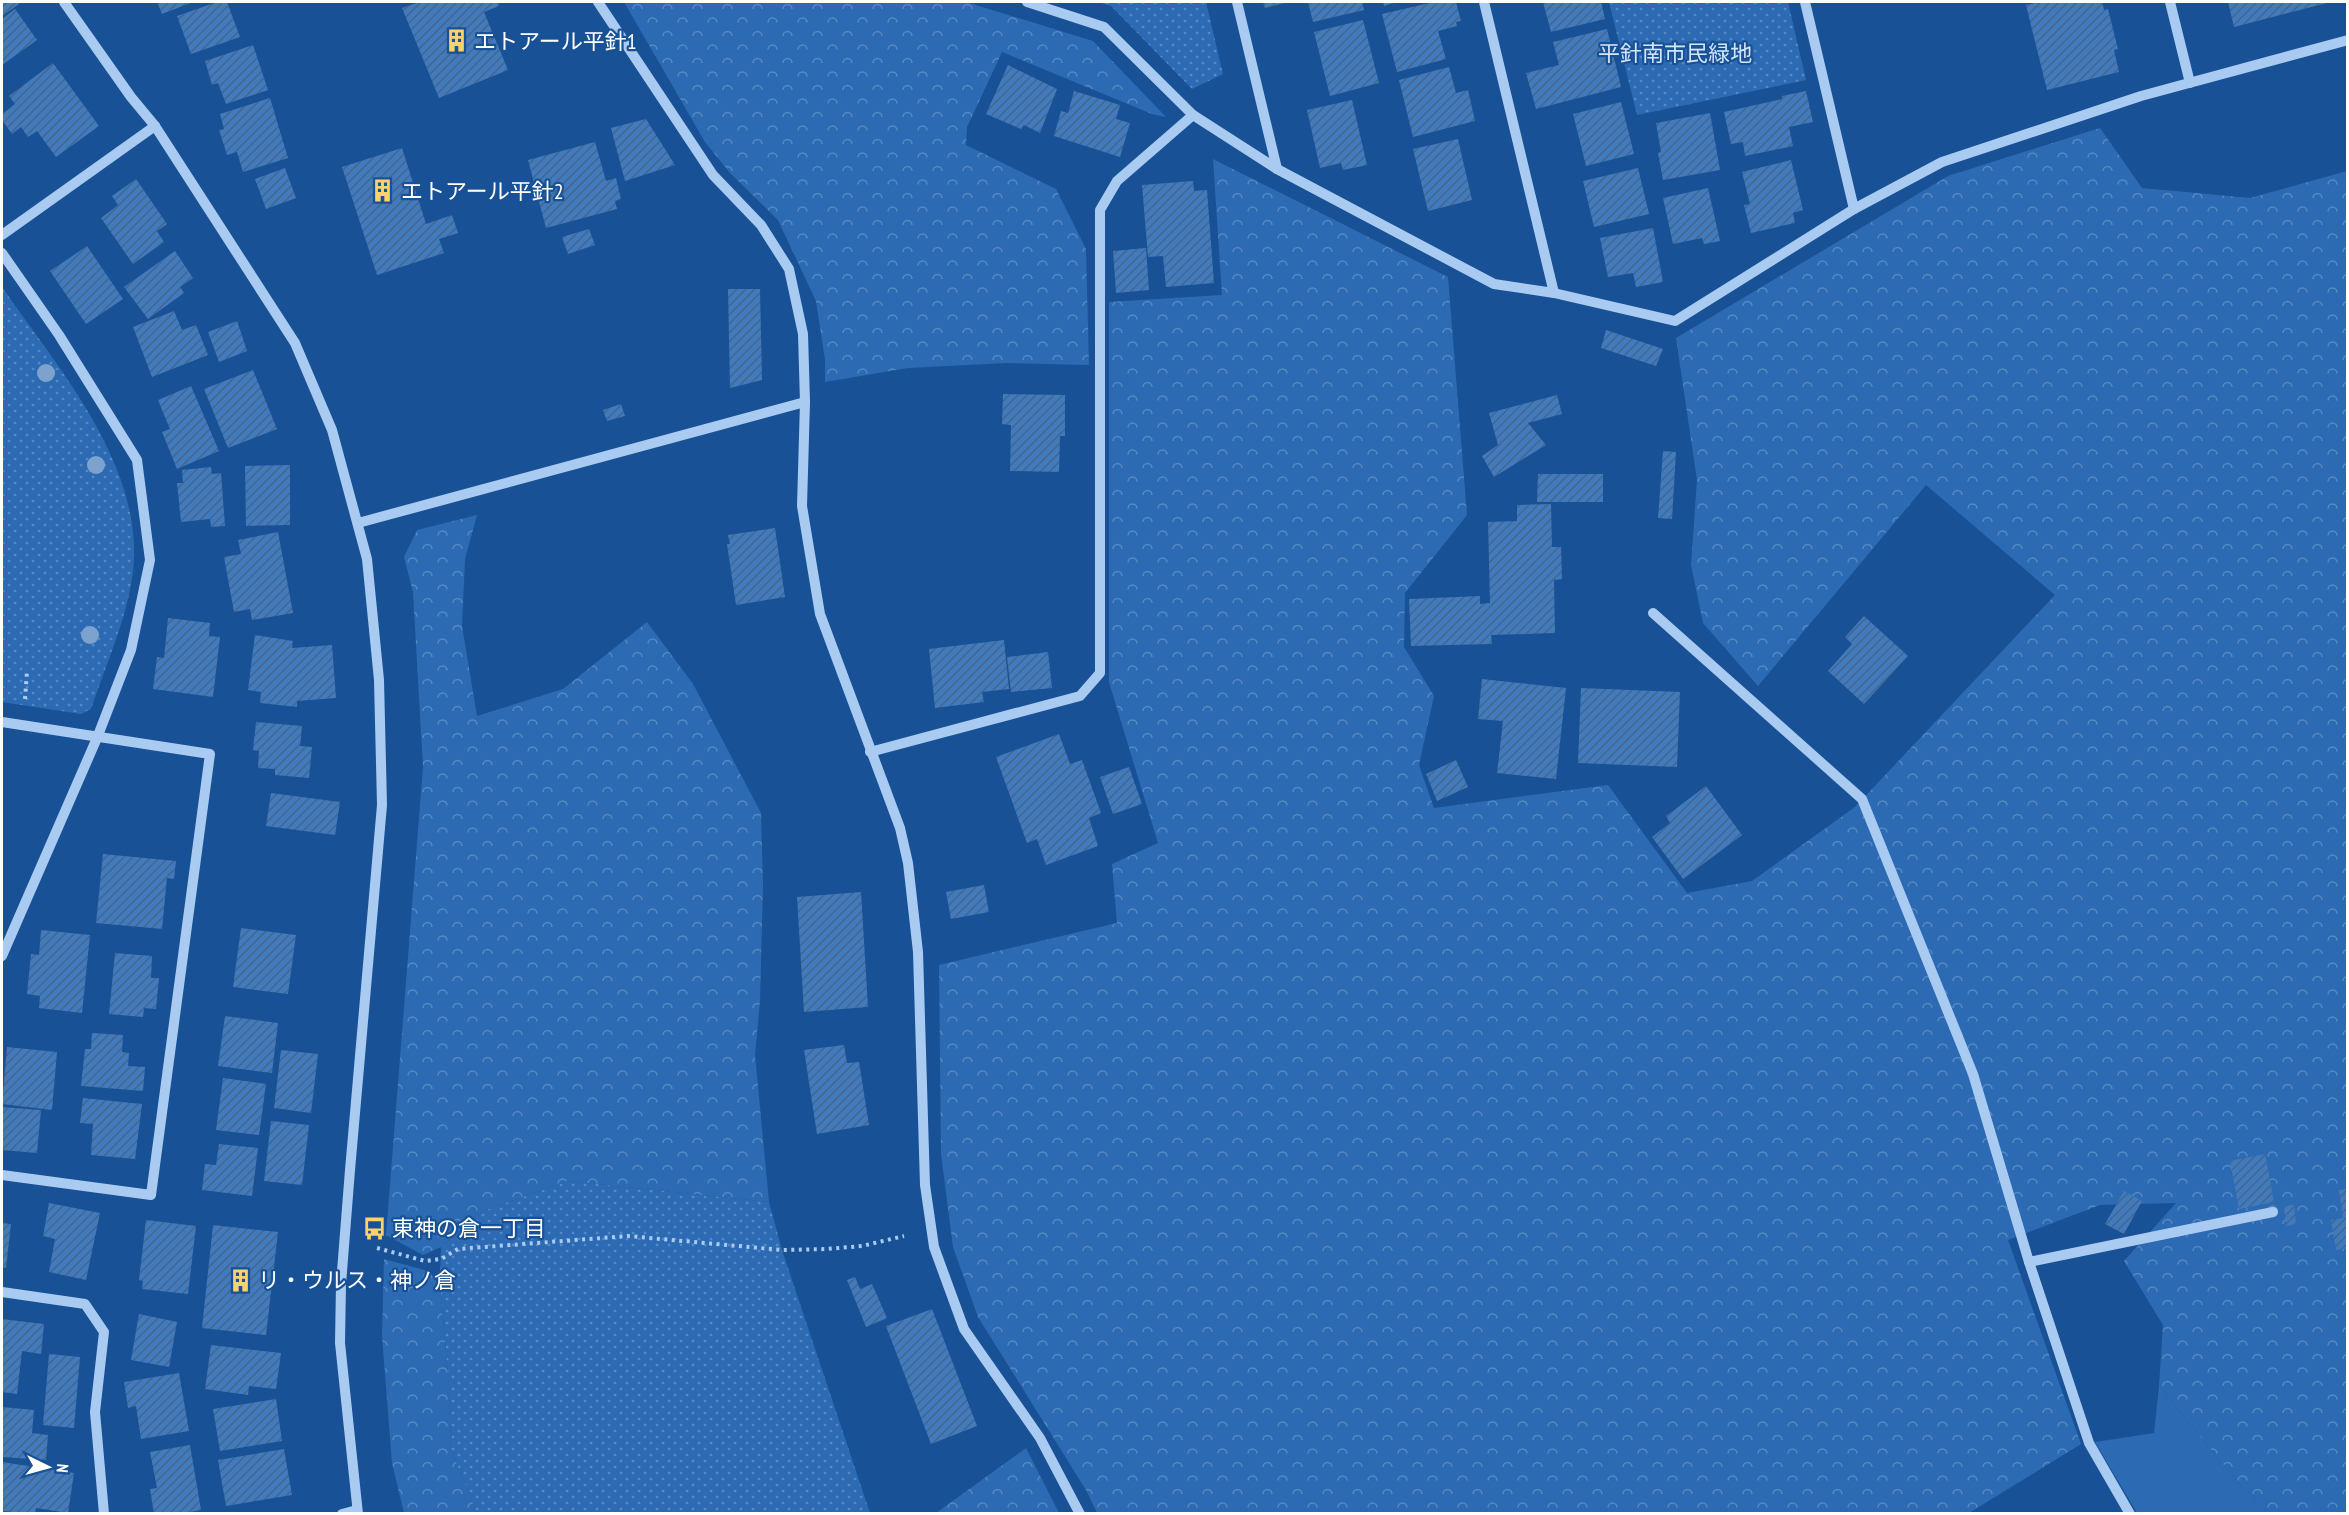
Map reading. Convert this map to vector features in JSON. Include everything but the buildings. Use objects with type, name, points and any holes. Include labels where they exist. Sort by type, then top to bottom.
[{"type":"street","points":[[64,2],[131,97],[155,126],[296,343],[332,430],[367,559],[379,680],[382,805],[341,1284],[340,1343],[354,1456],[358,1512],[342,1514]]},
{"type":"street","points":[[598,2],[713,175],[761,225],[789,269],[804,333],[802,506],[820,614],[900,828],[908,863],[918,952],[925,1173],[934,1247],[964,1329],[1040,1438],[1080,1514]]},
{"type":"street","points":[[1027,2],[1104,27],[1193,116],[1277,169],[1494,284],[1554,293],[1676,321],[1854,209],[1942,162],[2141,96],[2348,40]]},
{"type":"street","points":[[1237,2],[1277,169]]},
{"type":"street","points":[[1484,2],[1554,293]]},
{"type":"street","points":[[1805,2],[1854,209]]},
{"type":"street","points":[[2170,2],[2190,82]]},
{"type":"street","points":[[870,752],[1080,696],[1100,673],[1100,210],[1117,181],[1193,116]]},
{"type":"street","points":[[2,236],[155,126]]},
{"type":"street","points":[[2,253],[59,335],[137,460],[150,560],[131,650],[97,738],[2,956]]},
{"type":"street","points":[[358,523],[805,402]]},
{"type":"street","points":[[1653,613],[1862,799],[1973,1074],[2029,1262],[2089,1443],[2130,1514]]},
{"type":"street","points":[[2,723],[210,754],[151,1195],[2,1175]]},
{"type":"street","points":[[2029,1262],[2273,1212]]},
{"type":"street","points":[[2,1292],[85,1304],[104,1332],[95,1412],[104,1514]]},
{"type":"path","points":[[24,705],[27,671]]},
{"type":"path","points":[[377,1248],[426,1261],[441,1259],[458,1249],[628,1236],[782,1250],[816,1249],[862,1246],[931,1230]]},
{"type":"green space","points":[[624,2],[966,2],[1093,41],[1166,117],[1152,114],[1002,52],[967,127],[966,145],[1056,189],[1086,249],[1089,365],[1006,363],[908,368],[825,382],[825,360],[816,301],[778,220],[730,173],[705,142]]},
{"type":"green space","points":[[1098,2],[1206,2],[1223,74],[1192,89],[1111,6]]},
{"type":"green space","name":"平針南市民緑地","points":[[1609,2],[1788,2],[1806,80],[1637,115]]},
{"type":"green space","points":[[2100,128],[2142,188],[2250,198],[2347,171],[2347,1513],[2270,1513],[2241,1486],[2159,1386],[2163,1325],[2124,1261],[2176,1203],[2100,1205],[2008,1240],[2081,1444],[1969,1513],[1097,1513],[1086,1490],[978,1317],[953,1247],[941,1154],[939,965],[1117,923],[1112,864],[1158,843],[1109,682],[1109,302],[1222,295],[1213,159],[1448,277],[1467,515],[1405,593],[1404,647],[1434,696],[1419,765],[1434,808],[1608,785],[1687,893],[1752,881],[1855,807],[2055,595],[1926,485],[1758,686],[1703,623],[1691,565],[1697,480],[1676,338],[1948,176]]},
{"type":"green space","points":[[2,287],[73,387],[95,423],[113,461],[127,499],[134,539],[129,595],[120,628],[91,709],[81,714],[2,702]]},
{"type":"green space","points":[[477,515],[465,559],[462,626],[477,716],[563,689],[647,622],[693,684],[761,813],[763,885],[760,1001],[755,1055],[769,1202],[568,1181],[483,1211],[441,1247],[423,1255],[386,1235],[423,767],[413,592],[404,557],[417,530]]},
{"type":"green space","points":[[568,1181],[769,1202],[782,1250],[870,1513],[477,1513],[451,1449],[449,1387],[440,1283],[441,1247],[483,1211]]},
{"type":"green space","points":[[384,1259],[428,1271],[440,1283],[449,1387],[451,1449],[477,1513],[404,1513],[392,1463],[382,1336]]},
{"type":"green space","points":[[2159,1386],[2241,1486],[2270,1513],[2137,1513],[2095,1442],[2154,1433]]},
{"type":"green space","points":[[1026,1448],[1059,1513],[936,1513]]},
{"type":"place","name":"エトアール平針1","points":[[456,41]]},
{"type":"place","name":"エトアール平針2","points":[[383,191]]},
{"type":"place","name":"東神の倉一丁目","points":[[374,1228]]},
{"type":"place","name":"リ・ウルス・神ノ倉","points":[[240,1280]]}]
